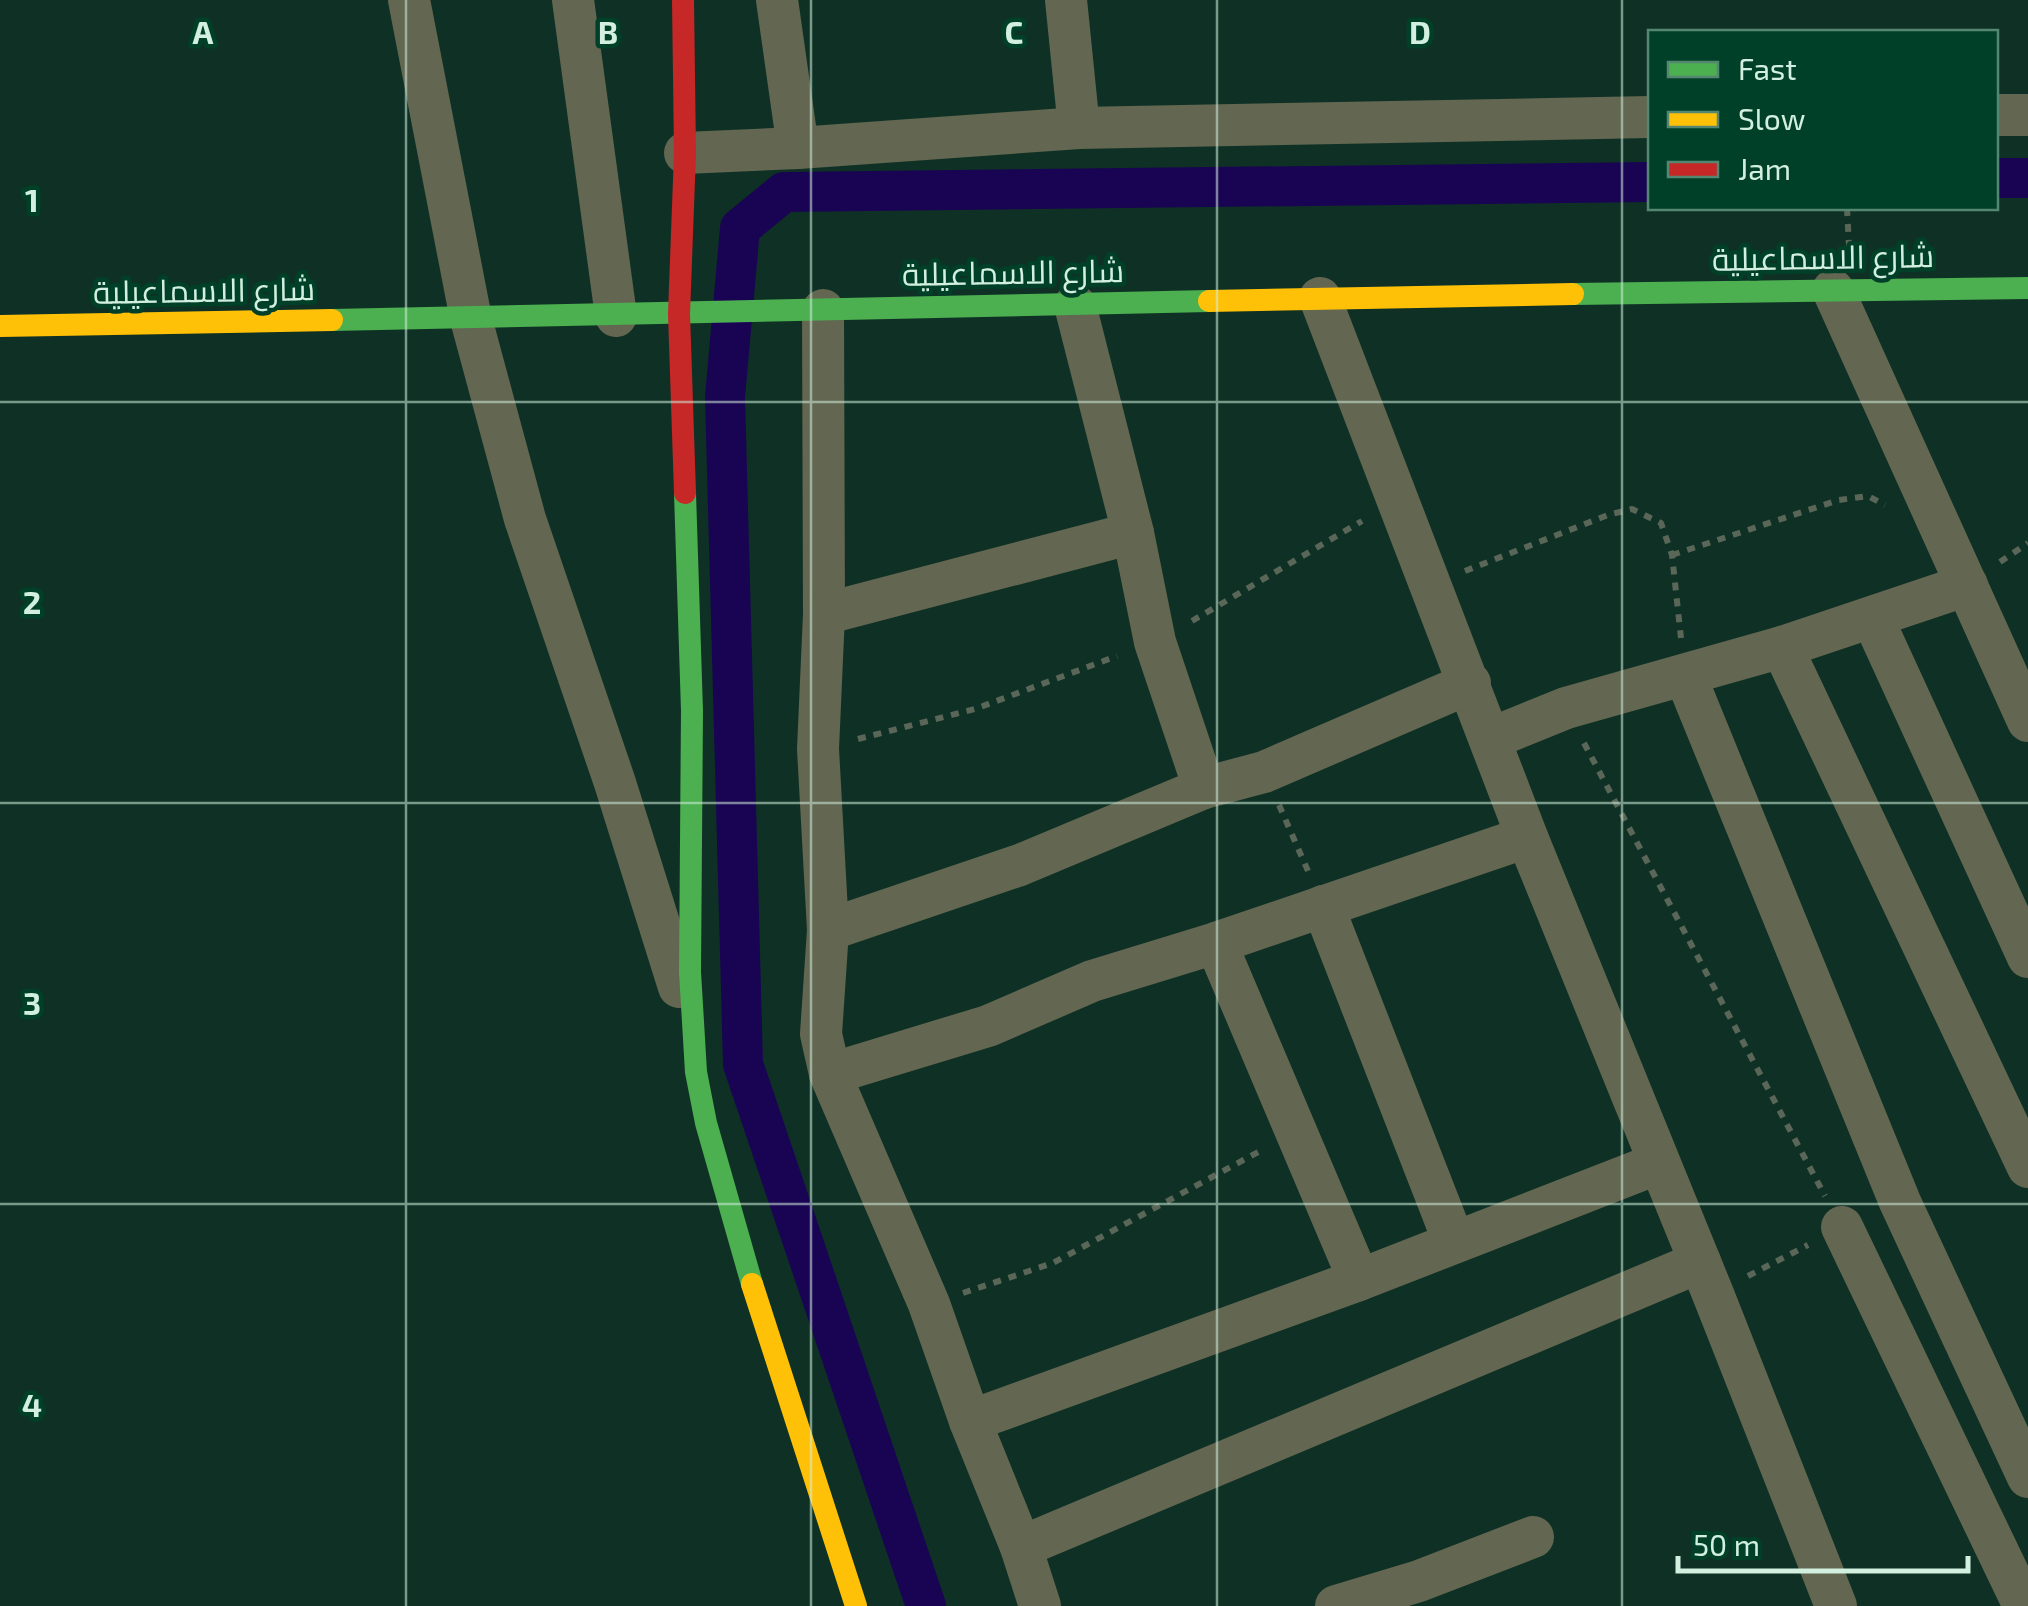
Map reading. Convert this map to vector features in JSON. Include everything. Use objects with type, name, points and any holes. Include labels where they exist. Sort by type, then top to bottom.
[{"type":"street","points":[[409,0],[471,319],[525,519],[616,782],[692,1027]]},
{"type":"street","points":[[572,0],[616,316]]},
{"type":"street","points":[[682,0],[685,153],[680,314],[692,711],[692,1027],[696,1072],[710,1139],[756,1297],[856,1606]]},
{"type":"street","points":[[778,0],[798,148]]},
{"type":"street","points":[[1066,0],[1079,128]]},
{"type":"street","points":[[1998,115],[2028,115]]},
{"type":"street","points":[[685,153],[1079,128],[1648,117]]},
{"type":"street","name":"شارع الاسماعيلية","points":[[0,326],[616,316],[1320,298],[2028,288]]},
{"type":"street","points":[[1833,290],[2028,721]]},
{"type":"street","points":[[1320,298],[1528,837],[1836,1606]]},
{"type":"street","points":[[1075,305],[1133,533],[1155,642],[1204,788]]},
{"type":"street","points":[[806,311],[824,614],[818,749],[828,930],[822,1034],[830,1074],[929,1304],[1040,1606]]},
{"type":"street","points":[[824,614],[1133,533]]},
{"type":"street","points":[[1492,738],[1566,708],[1782,647],[1967,586]]},
{"type":"street","points":[[1873,619],[2028,957]]},
{"type":"street","points":[[1782,647],[2028,1167]]},
{"type":"street","points":[[1685,675],[1900,1202],[2028,1477]]},
{"type":"street","points":[[828,930],[1020,865],[1204,788],[1264,772],[1470,683]]},
{"type":"street","points":[[830,1074],[988,1026],[1079,986],[1528,837]]},
{"type":"street","points":[[1323,906],[1454,1242]]},
{"type":"street","points":[[1216,943],[1359,1280]]},
{"type":"street","points":[[970,1421],[1359,1280],[1660,1162]]},
{"type":"street","points":[[1842,1228],[2024,1606]]},
{"type":"street","points":[[1021,1548],[1707,1278]]},
{"type":"street","points":[[1336,1606],[1419,1581],[1534,1537]]},
{"type":"path","points":[[1672,555],[1852,497],[1868,496],[1896,512]]},
{"type":"path","points":[[818,749],[975,708],[1155,642],[1399,500]]},
{"type":"path","points":[[1432,584],[1608,514],[1632,509],[1661,523],[1672,555],[1685,675]]},
{"type":"path","points":[[1566,708],[1842,1228],[1707,1278]]},
{"type":"path","points":[[1264,772],[1323,906]]},
{"type":"path","points":[[929,1304],[1053,1263],[1295,1132]]},
{"type":"waterway","points":[[1998,178],[2028,178]]},
{"type":"waterway","points":[[926,1606],[743,1064],[725,397],[740,228],[784,192],[1648,182]]},
{"type":"traffic: fast","points":[[1573,294],[2028,288]]},
{"type":"traffic: fast","points":[[332,320],[1209,301]]},
{"type":"traffic: fast","points":[[685,493],[692,711],[690,972],[696,1072],[706,1123],[752,1284]]},
{"type":"traffic: slow","points":[[1209,301],[1573,294]]},
{"type":"traffic: slow","points":[[0,326],[332,320]]},
{"type":"traffic: slow","points":[[752,1284],[856,1606]]},
{"type":"traffic: jam","points":[[683,0],[685,153],[679,314],[685,493]]}]
